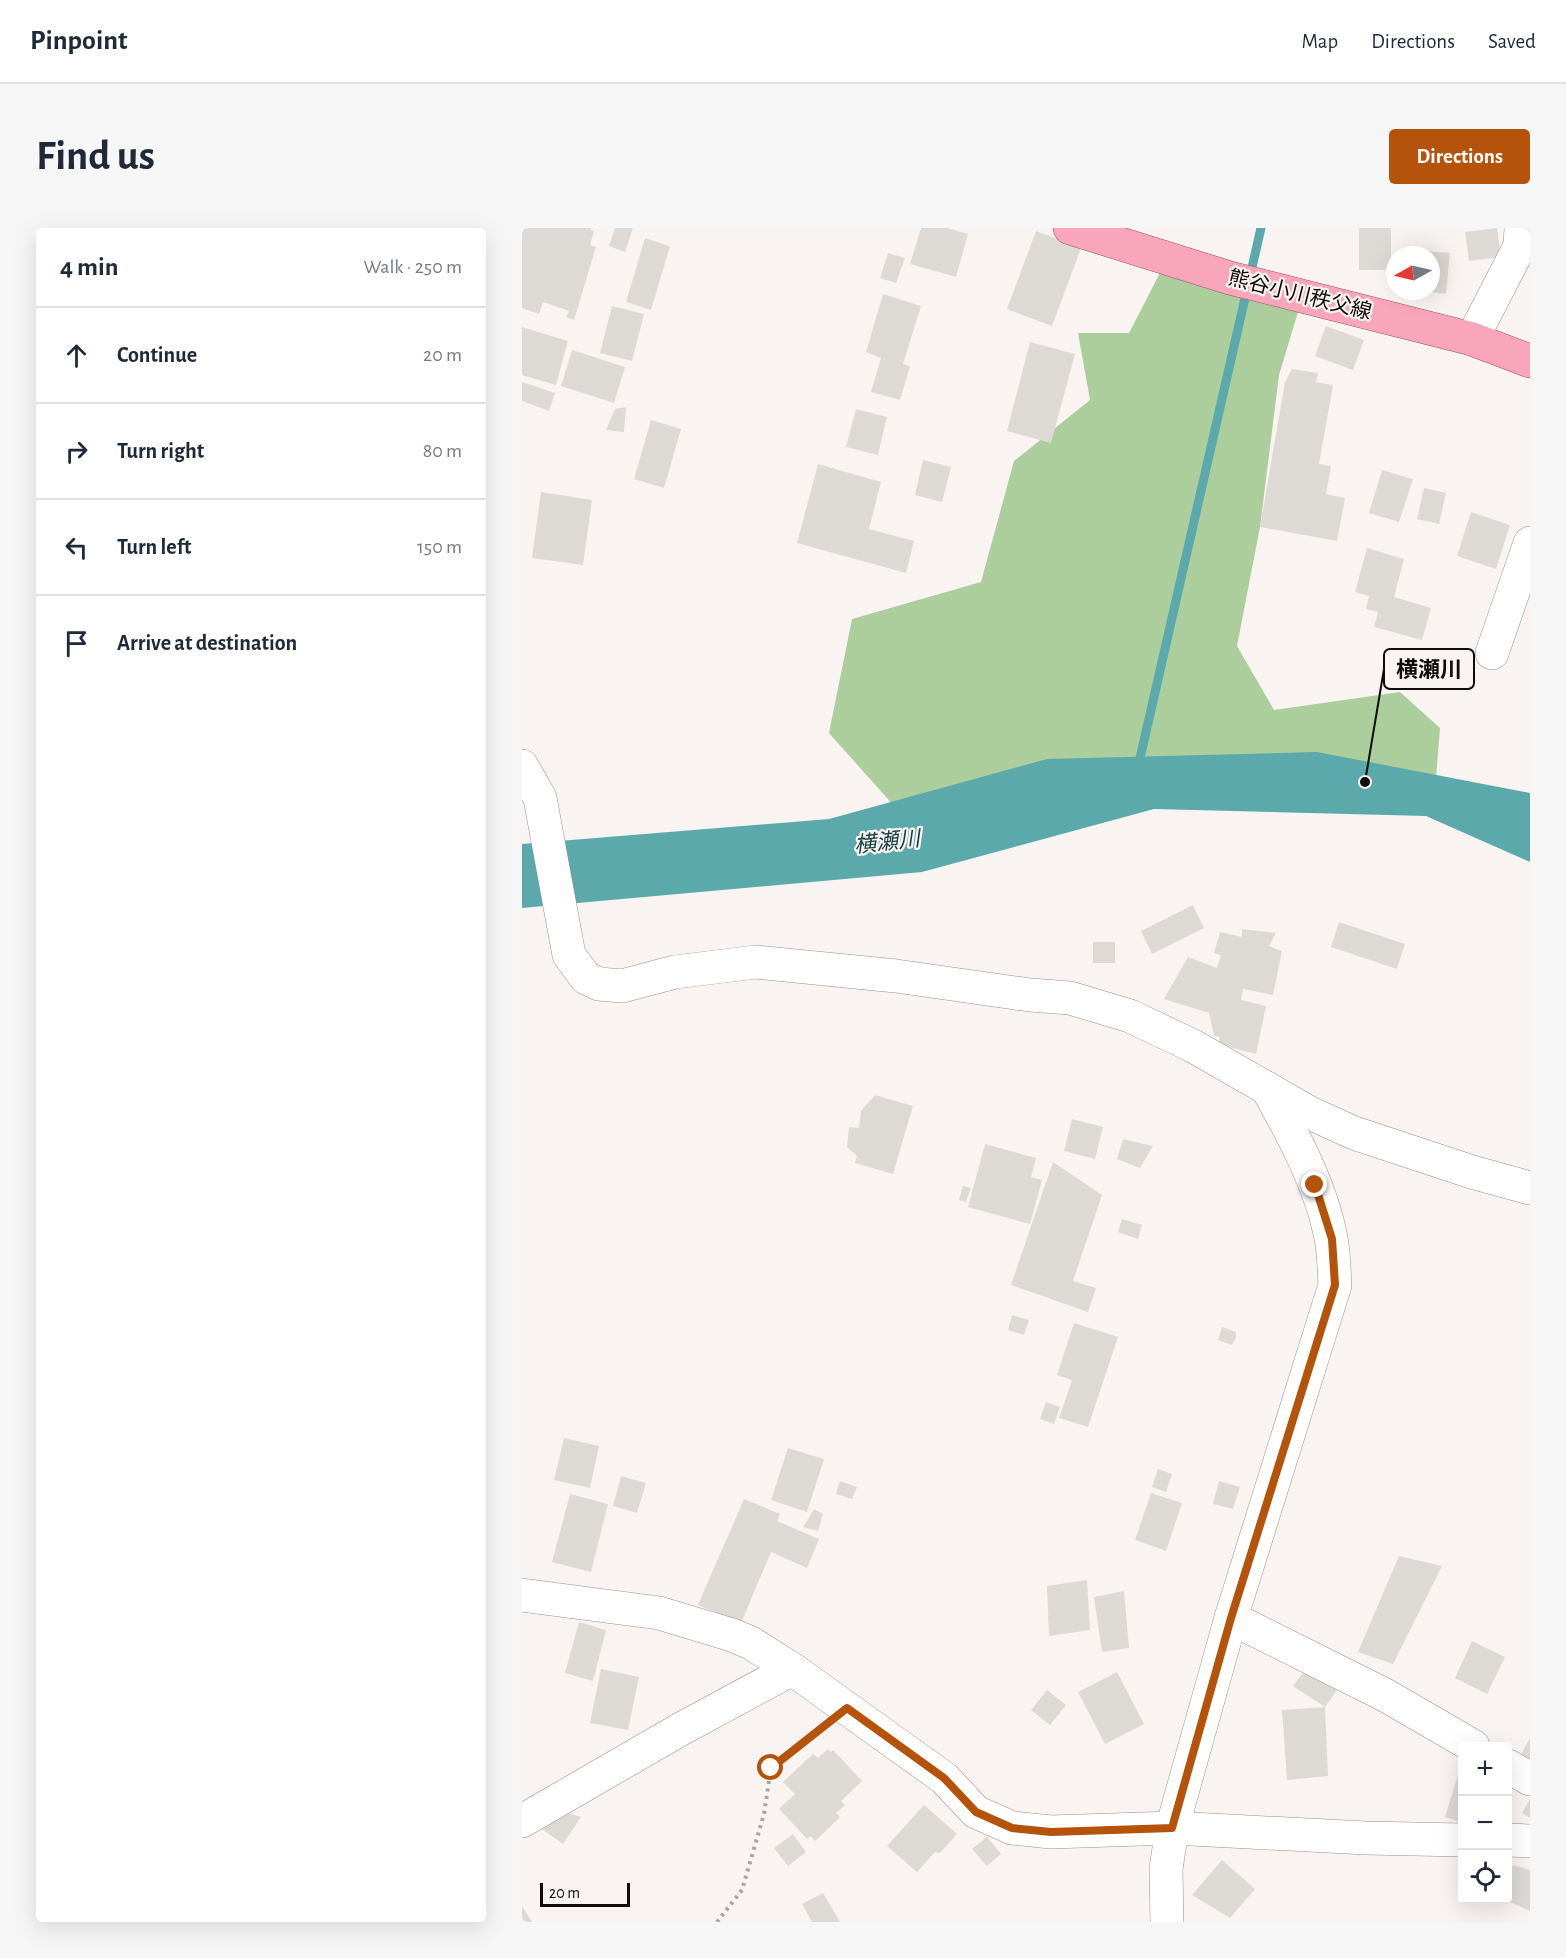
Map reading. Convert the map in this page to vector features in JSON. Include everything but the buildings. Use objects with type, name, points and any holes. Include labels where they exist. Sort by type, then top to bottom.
[{"type":"main road","name":"熊谷小川秩父線","points":[[1070,228],[1230,278],[1473,339],[1530,361]]},
{"type":"street","points":[[1473,339],[1520,246],[1521,228]]},
{"type":"street","points":[[1492,653],[1530,543]]},
{"type":"street","points":[[522,766],[540,798],[569,955],[586,978],[599,984],[622,986],[675,972],[756,962],[896,976],[1030,995],[1070,998],[1130,1016],[1193,1046],[1310,1113],[1354,1133],[1472,1172],[1530,1188]]},
{"type":"street","points":[[1167,1922],[1166,1869],[1172,1828],[1231,1618],[1335,1285],[1332,1239],[1315,1185],[1267,1088]]},
{"type":"street","points":[[522,1595],[659,1613],[751,1643],[792,1669],[944,1778],[976,1812],[1012,1828],[1051,1832],[1172,1828],[1366,1838],[1458,1840]]},
{"type":"street","points":[[1231,1618],[1385,1695],[1466,1742]]},
{"type":"street","points":[[522,1821],[681,1729],[792,1669]]},
{"type":"street","points":[[1512,1768],[1530,1779]]},
{"type":"street","points":[[1512,1840],[1530,1841]]},
{"type":"path","points":[[717,1922],[742,1890],[764,1814],[771,1768],[847,1708]]},
{"type":"green space","points":[[1163,267],[1298,312],[1279,375],[1260,527],[1237,646],[1274,710],[1400,692],[1440,728],[1436,778],[895,807],[829,733],[852,619],[981,582],[1014,461],[1090,400],[1078,333],[1129,333]]},
{"type":"water","points":[[1317,752],[1530,793],[1530,862],[1426,816],[1154,809],[922,872],[522,908],[522,844],[829,819],[1047,759]]},
{"type":"waterway","points":[[1138,767],[1261,228]]},
{"type":"place","name":"横瀬川","points":[[1365,782]]},
{"type":"route","points":[[771,1768],[847,1708],[944,1778],[976,1812],[1012,1828],[1051,1832],[1172,1828],[1231,1618],[1335,1285],[1332,1239],[1315,1185]]}]
